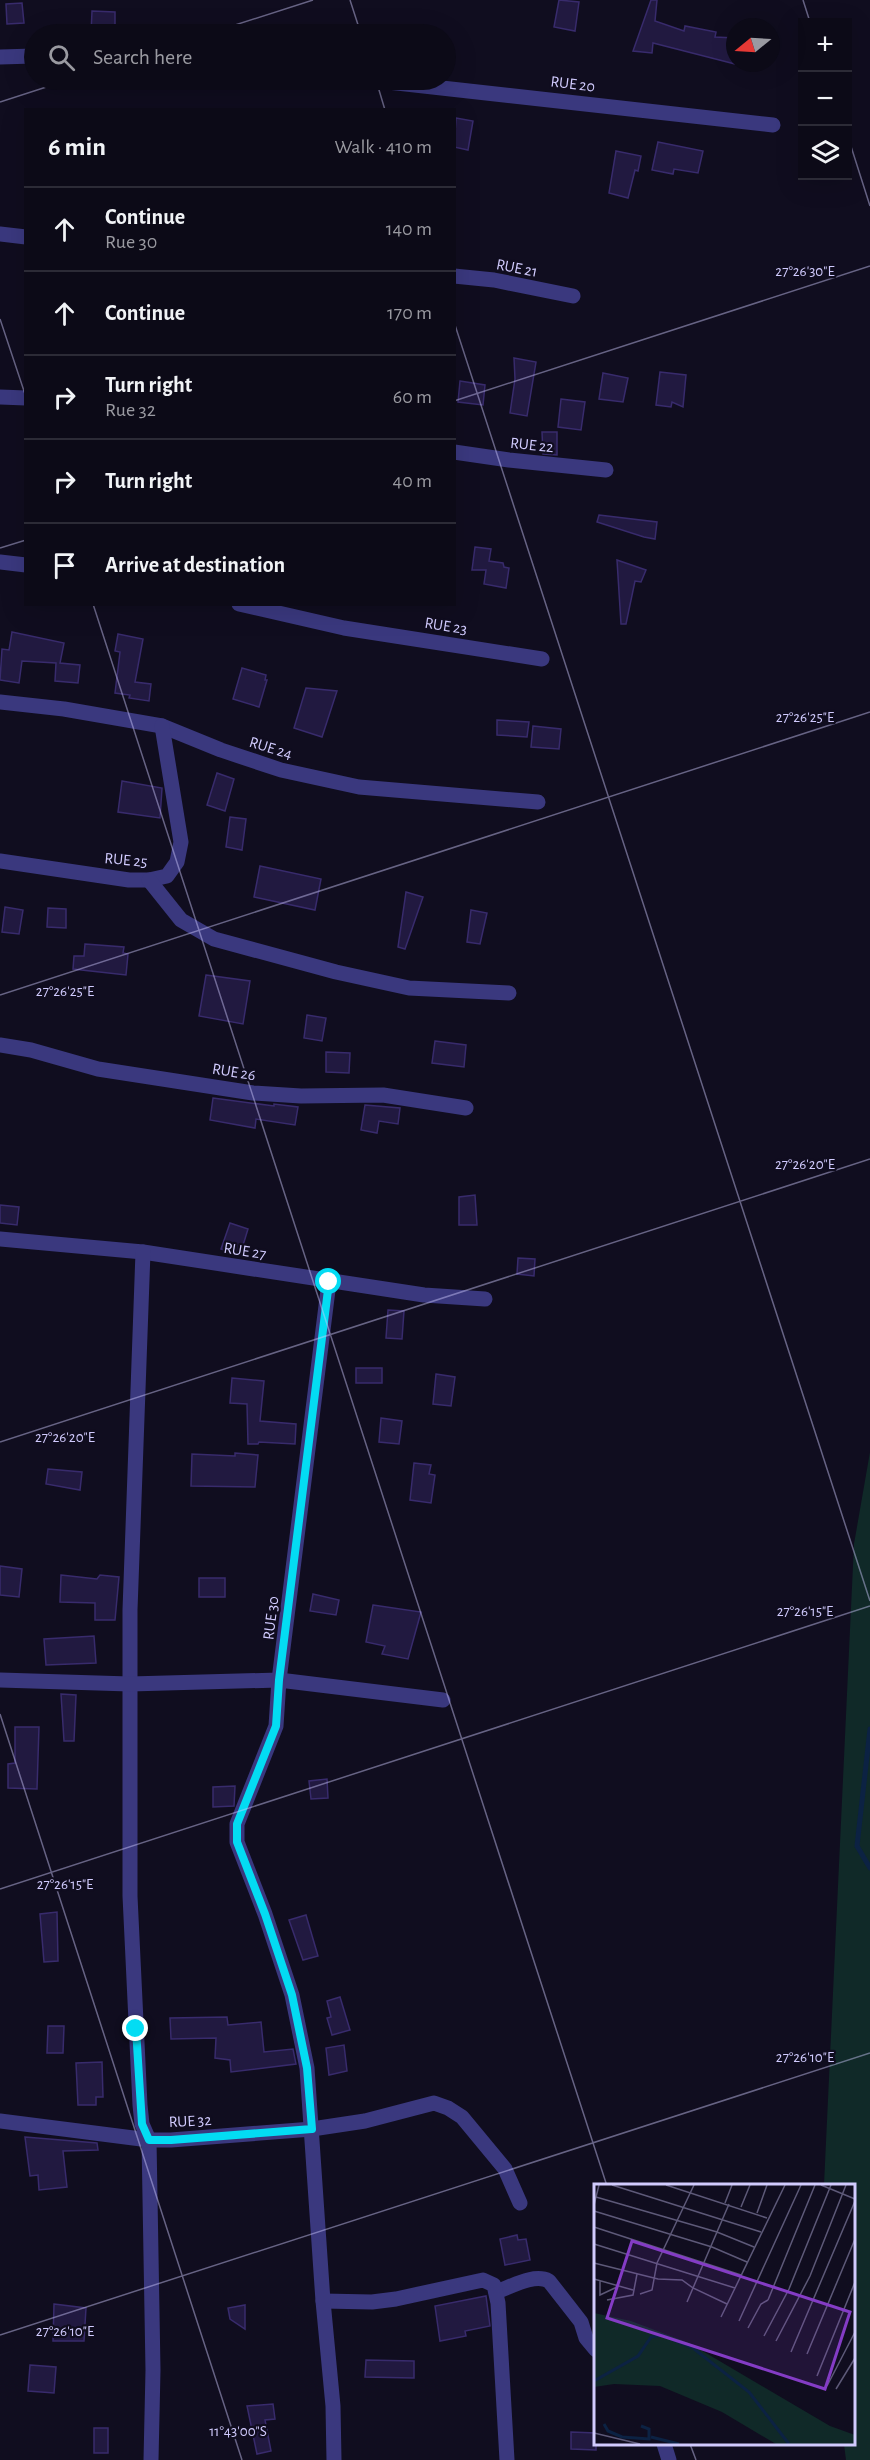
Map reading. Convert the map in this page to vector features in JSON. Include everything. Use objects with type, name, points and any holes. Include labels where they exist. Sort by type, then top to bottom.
[{"type":"street","points":[[0,57],[24,56]]},
{"type":"street","name":"RUE 20","points":[[456,90],[773,125]]},
{"type":"street","points":[[0,234],[24,237]]},
{"type":"street","name":"RUE 21","points":[[456,276],[494,280],[573,296]]},
{"type":"street","points":[[0,397],[24,398]]},
{"type":"street","name":"RUE 22","points":[[456,452],[606,470]]},
{"type":"street","points":[[0,562],[24,565]]},
{"type":"street","name":"RUE 23","points":[[248,606],[344,628],[542,659]]},
{"type":"street","name":"RUE 24","points":[[0,702],[64,709],[162,726],[221,750],[281,770],[358,787],[538,802]]},
{"type":"street","name":"RUE 25","points":[[0,861],[129,880],[149,880],[167,876],[177,862],[181,842],[162,726]]},
{"type":"street","points":[[149,880],[181,920],[214,939],[336,972],[409,988],[509,993]]},
{"type":"street","name":"RUE 26","points":[[0,1045],[31,1050],[98,1069],[254,1093],[301,1096],[383,1095],[466,1108]]},
{"type":"street","name":"RUE 27","points":[[0,1239],[143,1252],[329,1282],[424,1295],[485,1299]]},
{"type":"street","points":[[143,1252],[130,1610],[130,1907],[140,2105],[142,2124],[149,2140],[153,2406],[151,2460]]},
{"type":"street","name":"RUE 30","points":[[329,1282],[279,1680],[276,1726],[237,1824],[237,1842],[265,1914],[292,1995],[307,2068],[323,2301],[333,2406],[334,2460]]},
{"type":"street","points":[[0,1680],[130,1684],[279,1680],[443,1700]]},
{"type":"street","name":"RUE 32","points":[[0,2121],[149,2140],[171,2140],[312,2129],[365,2121],[434,2103],[462,2117],[505,2169],[520,2203]]},
{"type":"street","points":[[496,2292],[529,2280],[542,2278],[549,2281],[581,2322],[586,2337],[594,2347]]},
{"type":"street","points":[[323,2301],[372,2302],[396,2299],[483,2280],[494,2285],[510,2456]]},
{"type":"street","points":[[664,2445],[669,2460]]},
{"type":"green space","points":[[870,1452],[870,2460],[846,2460],[844,2445],[855,2445],[855,2184],[824,2184],[854,1544]]},
{"type":"building","points":[[559,0],[579,2],[575,31],[554,27]]},
{"type":"building","points":[[651,0],[657,0],[655,21],[684,31],[685,26],[716,32],[715,37],[726,38],[726,62],[653,43],[652,53],[633,51]]},
{"type":"building","points":[[22,3],[24,23],[7,24],[6,4]]},
{"type":"building","points":[[92,11],[115,12],[115,24],[91,24]]},
{"type":"building","points":[[456,118],[473,121],[468,150],[456,147]]},
{"type":"building","points":[[658,142],[703,151],[698,173],[674,169],[673,174],[652,170]]},
{"type":"building","points":[[616,151],[641,156],[628,198],[609,193]]},
{"type":"building","points":[[514,358],[536,362],[527,416],[510,413],[515,379]]},
{"type":"building","points":[[660,372],[686,375],[683,407],[672,402],[671,407],[656,405]]},
{"type":"building","points":[[603,373],[628,378],[623,402],[599,399]]},
{"type":"building","points":[[460,381],[485,385],[483,405],[458,402]]},
{"type":"building","points":[[561,399],[585,402],[581,430],[558,427]]},
{"type":"building","points":[[542,432],[557,432],[557,455],[543,454]]},
{"type":"building","points":[[599,515],[657,522],[655,539],[597,522]]},
{"type":"building","points":[[475,547],[491,549],[489,561],[503,563],[504,567],[509,568],[506,588],[484,584],[486,570],[472,570]]},
{"type":"building","points":[[617,560],[646,570],[641,582],[635,581],[626,624],[621,624]]},
{"type":"building","points":[[12,632],[64,643],[60,663],[80,665],[78,683],[55,681],[56,663],[22,661],[19,683],[0,680],[2,649],[9,650]]},
{"type":"building","points":[[118,634],[143,639],[135,682],[151,684],[149,701],[115,693],[120,652],[115,651]]},
{"type":"building","points":[[242,668],[266,675],[265,680],[267,680],[259,707],[233,699]]},
{"type":"building","points":[[306,688],[337,691],[322,737],[294,728]]},
{"type":"building","points":[[497,720],[529,722],[527,737],[497,735]]},
{"type":"building","points":[[533,726],[561,729],[559,749],[531,747]]},
{"type":"building","points":[[217,773],[234,779],[225,811],[207,805]]},
{"type":"building","points":[[122,781],[162,788],[160,818],[118,812]]},
{"type":"building","points":[[230,817],[246,819],[242,850],[226,847]]},
{"type":"building","points":[[260,866],[321,879],[315,910],[254,897]]},
{"type":"building","points":[[406,892],[423,897],[405,949],[398,947]]},
{"type":"building","points":[[5,907],[23,910],[19,934],[2,932]]},
{"type":"building","points":[[48,908],[66,909],[66,928],[47,927]]},
{"type":"building","points":[[471,910],[487,913],[480,944],[467,942]]},
{"type":"building","points":[[85,944],[124,947],[123,953],[128,954],[126,975],[73,969],[74,956],[84,956]]},
{"type":"building","points":[[206,975],[250,981],[243,1024],[199,1016]]},
{"type":"building","points":[[307,1015],[326,1018],[322,1041],[304,1038]]},
{"type":"building","points":[[435,1041],[466,1045],[464,1067],[432,1063]]},
{"type":"building","points":[[326,1052],[350,1053],[349,1073],[326,1072]]},
{"type":"building","points":[[213,1098],[298,1107],[295,1125],[256,1119],[255,1128],[210,1120]]},
{"type":"building","points":[[365,1105],[400,1108],[398,1124],[379,1121],[377,1133],[361,1130]]},
{"type":"building","points":[[475,1195],[477,1225],[459,1225],[459,1197]]},
{"type":"building","points":[[0,1205],[19,1207],[17,1225],[0,1223]]},
{"type":"building","points":[[230,1223],[248,1229],[240,1255],[221,1249]]},
{"type":"building","points":[[518,1258],[535,1259],[534,1276],[517,1274]]},
{"type":"building","points":[[388,1310],[404,1311],[402,1339],[386,1338]]},
{"type":"building","points":[[356,1368],[382,1368],[382,1383],[356,1383]]},
{"type":"building","points":[[436,1374],[455,1377],[451,1406],[433,1404]]},
{"type":"building","points":[[232,1378],[264,1381],[260,1421],[296,1424],[295,1444],[259,1442],[248,1444],[247,1404],[230,1403]]},
{"type":"building","points":[[381,1418],[402,1421],[399,1444],[379,1442]]},
{"type":"building","points":[[235,1453],[258,1455],[255,1487],[191,1486],[192,1454],[235,1456]]},
{"type":"building","points":[[414,1463],[431,1465],[429,1474],[435,1475],[431,1503],[410,1500]]},
{"type":"building","points":[[48,1469],[82,1472],[80,1490],[46,1484]]},
{"type":"building","points":[[0,1566],[22,1569],[19,1597],[0,1595]]},
{"type":"building","points":[[61,1575],[97,1579],[100,1575],[119,1577],[115,1620],[95,1620],[95,1603],[60,1602]]},
{"type":"building","points":[[199,1578],[225,1578],[225,1597],[199,1597]]},
{"type":"building","points":[[313,1594],[339,1600],[336,1615],[310,1611]]},
{"type":"building","points":[[373,1605],[421,1612],[408,1659],[382,1654],[385,1646],[366,1642]]},
{"type":"building","points":[[94,1636],[96,1663],[46,1665],[44,1639]]},
{"type":"building","points":[[61,1694],[76,1695],[74,1741],[64,1741]]},
{"type":"building","points":[[15,1727],[39,1727],[37,1789],[8,1788],[8,1764],[15,1763]]},
{"type":"building","points":[[327,1779],[328,1798],[311,1799],[309,1781]]},
{"type":"building","points":[[235,1786],[234,1806],[213,1807],[213,1787]]},
{"type":"building","points":[[57,1912],[58,1961],[44,1962],[40,1914]]},
{"type":"building","points":[[306,1915],[318,1956],[303,1960],[289,1920]]},
{"type":"building","points":[[340,1997],[350,2030],[332,2035],[327,2018],[331,2017],[327,2001]]},
{"type":"building","points":[[227,2017],[228,2025],[261,2022],[264,2052],[293,2049],[296,2064],[231,2072],[230,2060],[215,2058],[216,2038],[171,2039],[170,2018]]},
{"type":"building","points":[[48,2026],[64,2026],[63,2053],[47,2053]]},
{"type":"building","points":[[344,2045],[347,2071],[329,2075],[326,2048]]},
{"type":"building","points":[[102,2062],[103,2097],[96,2097],[96,2105],[78,2105],[76,2063]]},
{"type":"building","points":[[25,2137],[97,2143],[98,2150],[63,2151],[67,2187],[39,2190],[38,2175],[30,2176]]},
{"type":"building","points":[[517,2235],[518,2240],[526,2239],[530,2260],[505,2265],[500,2239]]},
{"type":"building","points":[[486,2296],[490,2326],[465,2331],[466,2336],[440,2341],[435,2306]]},
{"type":"building","points":[[54,2304],[86,2308],[84,2341],[53,2341]]},
{"type":"building","points":[[245,2305],[245,2329],[230,2319],[228,2308]]},
{"type":"building","points":[[366,2360],[414,2361],[414,2378],[365,2377]]},
{"type":"building","points":[[30,2365],[56,2367],[54,2393],[28,2391]]},
{"type":"building","points":[[273,2404],[275,2419],[265,2420],[271,2451],[257,2454],[247,2406]]},
{"type":"building","points":[[94,2428],[108,2428],[108,2453],[94,2453]]},
{"type":"building","points":[[571,2432],[594,2433],[596,2450],[571,2449]]},
{"type":"waterway","points":[[870,1729],[857,1846],[870,1868]]},
{"type":"route","points":[[136,2029],[142,2124],[149,2140],[312,2129],[307,2068],[292,1995],[265,1914],[237,1842],[237,1824],[276,1726],[279,1680],[329,1282]]}]
